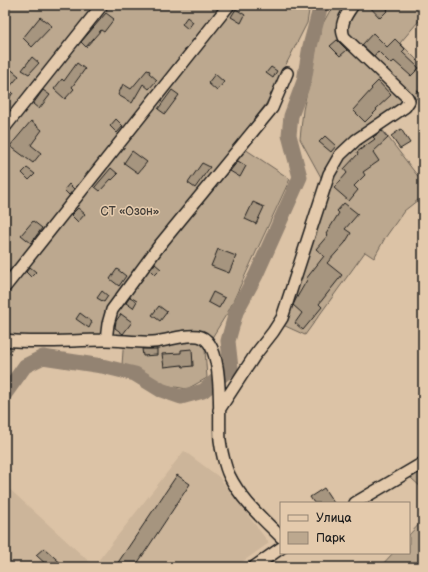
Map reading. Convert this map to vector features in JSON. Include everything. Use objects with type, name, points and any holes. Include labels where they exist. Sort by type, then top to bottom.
[{"type":"street","points":[[5,127],[102,5]]},
{"type":"street","points":[[5,287],[228,5]]},
{"type":"street","points":[[219,410],[255,355],[282,318],[329,174],[340,155],[356,140],[405,107],[409,101],[407,97],[344,37],[342,24],[353,5]]},
{"type":"street","points":[[106,340],[112,310],[159,246],[272,108],[287,73]]},
{"type":"street","points":[[5,340],[20,342],[106,340],[153,342],[189,336],[200,336],[208,342],[214,353],[218,371],[220,441],[228,474],[243,499],[280,536]]},
{"type":"street","points":[[357,502],[423,463]]},
{"type":"street","points":[[254,567],[280,549]]},
{"type":"shaded area","points":[[184,451],[219,477],[269,543],[235,567],[5,567],[5,485],[94,566]]},
{"type":"green space","name":"СТ «Озон»","points":[[5,5],[310,5],[307,23],[266,104],[236,143],[290,179],[229,310],[205,349],[207,378],[187,389],[164,385],[122,365],[124,337],[20,337],[5,359]]},
{"type":"green space","points":[[333,5],[423,5],[423,16],[400,43],[423,66],[423,90],[406,112],[381,128],[423,183],[423,196],[404,211],[385,238],[374,258],[365,252],[305,335],[283,325],[328,190],[300,139],[303,110],[321,27]]},
{"type":"green space","points":[[423,470],[423,489],[411,478]]},
{"type":"green space","points":[[423,520],[423,567],[380,567],[392,554],[410,554],[410,534]]},
{"type":"building","points":[[368,5],[384,5],[388,10],[380,18]]},
{"type":"building","points":[[236,9],[245,15],[241,23],[231,17]]},
{"type":"building","points":[[106,13],[114,19],[104,32],[101,30],[86,47],[81,42]]},
{"type":"building","points":[[40,17],[52,26],[32,47],[23,38]]},
{"type":"building","points":[[187,17],[193,22],[188,29],[182,24]]},
{"type":"building","points":[[373,33],[387,47],[395,39],[405,49],[402,52],[419,68],[411,76],[394,61],[391,64],[378,51],[374,56],[362,45]]},
{"type":"building","points":[[337,40],[347,50],[340,56],[330,46]]},
{"type":"building","points":[[32,57],[39,63],[29,74],[22,70]]},
{"type":"building","points":[[77,63],[85,69],[72,87],[74,89],[65,99],[54,89],[62,79],[64,81]]},
{"type":"building","points":[[8,67],[19,76],[8,89],[13,93],[9,98],[5,94],[5,71]]},
{"type":"building","points":[[271,67],[277,71],[273,78],[266,73]]},
{"type":"building","points":[[147,70],[150,71],[149,73],[157,80],[149,89],[143,84],[132,103],[118,95],[123,84],[131,89]]},
{"type":"building","points":[[215,74],[224,82],[217,91],[208,83]]},
{"type":"building","points":[[378,81],[391,95],[365,122],[353,110]]},
{"type":"building","points":[[43,90],[50,95],[39,109],[33,104]]},
{"type":"building","points":[[172,90],[179,95],[165,114],[158,109]]},
{"type":"building","points":[[116,119],[123,126],[117,133],[110,126]]},
{"type":"building","points":[[31,121],[42,130],[31,145],[41,153],[33,163],[10,146]]},
{"type":"building","points":[[401,129],[410,143],[400,149],[391,136]]},
{"type":"building","points":[[382,131],[388,138],[373,152],[379,161],[363,172],[365,175],[354,186],[358,190],[349,201],[334,188],[347,173],[344,169],[358,154],[357,152],[375,139],[373,137]]},
{"type":"building","points":[[325,136],[336,146],[331,152],[319,142]]},
{"type":"building","points":[[132,151],[147,162],[138,173],[124,163]]},
{"type":"building","points":[[238,161],[246,166],[240,177],[230,171]]},
{"type":"building","points":[[202,163],[210,167],[195,188],[188,183]]},
{"type":"building","points":[[27,168],[35,174],[29,180],[22,173]]},
{"type":"building","points":[[111,168],[118,174],[100,191],[95,187]]},
{"type":"building","points":[[69,184],[74,189],[69,195],[64,190]]},
{"type":"building","points":[[253,202],[264,207],[256,224],[245,219]]},
{"type":"building","points":[[344,203],[358,214],[345,229],[351,233],[345,243],[327,263],[342,275],[319,304],[322,307],[303,330],[295,323],[302,313],[293,305],[307,280],[306,279],[324,256],[316,249],[328,235],[326,234],[339,213],[337,211]]},
{"type":"building","points":[[78,208],[85,214],[78,222],[71,215]]},
{"type":"building","points":[[33,221],[42,228],[31,243],[21,235]]},
{"type":"building","points":[[218,249],[236,256],[229,273],[211,266]]},
{"type":"building","points":[[155,264],[161,269],[155,275],[150,270]]},
{"type":"building","points":[[30,267],[36,272],[31,277],[26,272]]},
{"type":"building","points":[[117,269],[126,276],[119,286],[110,279]]},
{"type":"building","points":[[102,291],[108,296],[104,302],[97,298]]},
{"type":"building","points":[[213,292],[225,298],[219,308],[208,302]]},
{"type":"building","points":[[130,297],[137,301],[133,308],[126,303]]},
{"type":"building","points":[[159,306],[167,312],[160,321],[152,315]]},
{"type":"building","points":[[80,313],[92,322],[89,328],[76,319]]},
{"type":"building","points":[[121,314],[132,322],[123,334],[115,328],[116,321]]},
{"type":"building","points":[[142,349],[157,349],[157,355],[143,356]]},
{"type":"building","points":[[192,349],[193,366],[183,367],[182,365],[164,367],[162,354],[181,353],[181,350]]},
{"type":"building","points":[[177,475],[190,484],[135,567],[115,567]]},
{"type":"building","points":[[324,488],[333,502],[313,502],[310,497]]},
{"type":"building","points":[[44,548],[65,567],[49,567],[36,555]]},
{"type":"waterway","points":[[5,394],[25,366],[43,357],[102,366],[135,374],[161,390],[181,397],[203,391],[231,368],[228,341],[236,312],[256,275],[300,177],[289,135],[291,116],[304,81],[310,46],[321,5]]}]
